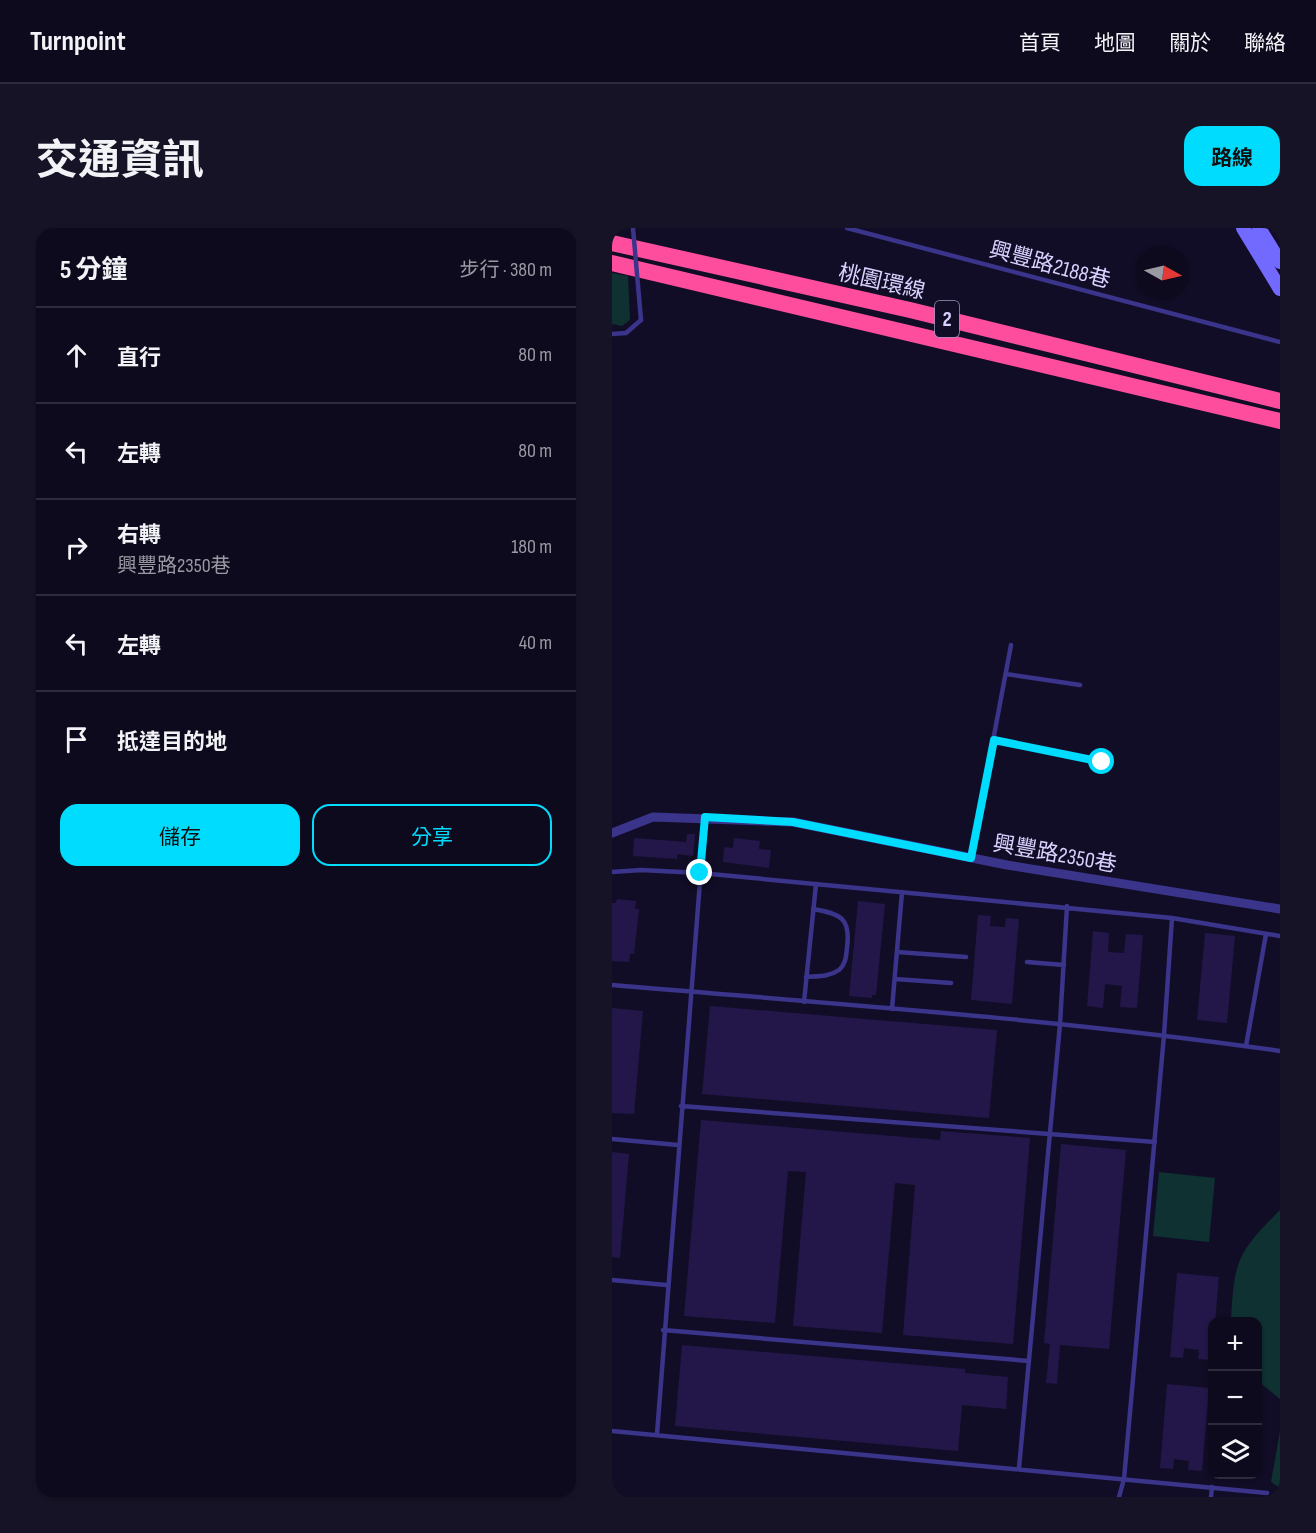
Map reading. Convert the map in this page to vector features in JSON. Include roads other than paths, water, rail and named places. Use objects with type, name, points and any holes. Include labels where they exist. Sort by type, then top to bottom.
[{"type":"highway","name":"桃園環線","points":[[612,243],[910,310],[1280,401]]},
{"type":"highway","name":"桃園環線","points":[[612,263],[1280,421]]},
{"type":"main road","points":[[1244,228],[1280,289]]},
{"type":"main road","points":[[1260,228],[1280,262]]},
{"type":"street","name":"興豐路2350巷","points":[[612,833],[653,817],[705,817],[793,822],[971,858],[1280,909]]},
{"type":"lane","points":[[612,334],[626,333],[641,320],[633,228]]},
{"type":"lane","name":"興豐路2188巷","points":[[847,228],[1280,342]]},
{"type":"lane","points":[[971,858],[1011,645]]},
{"type":"lane","points":[[1006,674],[1080,685]]},
{"type":"lane","points":[[994,740],[1102,762]]},
{"type":"lane","points":[[657,1434],[666,1285],[705,817]]},
{"type":"lane","points":[[612,872],[641,870],[700,873],[1067,906],[1172,918],[1280,936]]},
{"type":"lane","points":[[804,1002],[816,884]]},
{"type":"lane","points":[[892,1009],[902,891]]},
{"type":"lane","points":[[1019,1468],[1060,1024],[1067,906]]},
{"type":"lane","points":[[806,977],[828,975],[840,969],[846,961],[849,931],[843,919],[831,912],[813,909]]},
{"type":"lane","points":[[1119,1497],[1124,1479],[1155,1142],[1172,918]]},
{"type":"lane","points":[[1246,1047],[1266,934]]},
{"type":"lane","points":[[897,952],[966,957]]},
{"type":"lane","points":[[1027,962],[1064,965]]},
{"type":"lane","points":[[895,979],[951,983]]},
{"type":"lane","points":[[612,985],[1060,1024],[1164,1035],[1280,1052]]},
{"type":"lane","points":[[681,1106],[1155,1142]]},
{"type":"lane","points":[[612,1139],[678,1145]]},
{"type":"lane","points":[[612,1280],[666,1285]]},
{"type":"lane","points":[[663,1330],[1029,1361]]},
{"type":"lane","points":[[612,1431],[1267,1493]]},
{"type":"lane","points":[[1211,1497],[1212,1487]]}]
